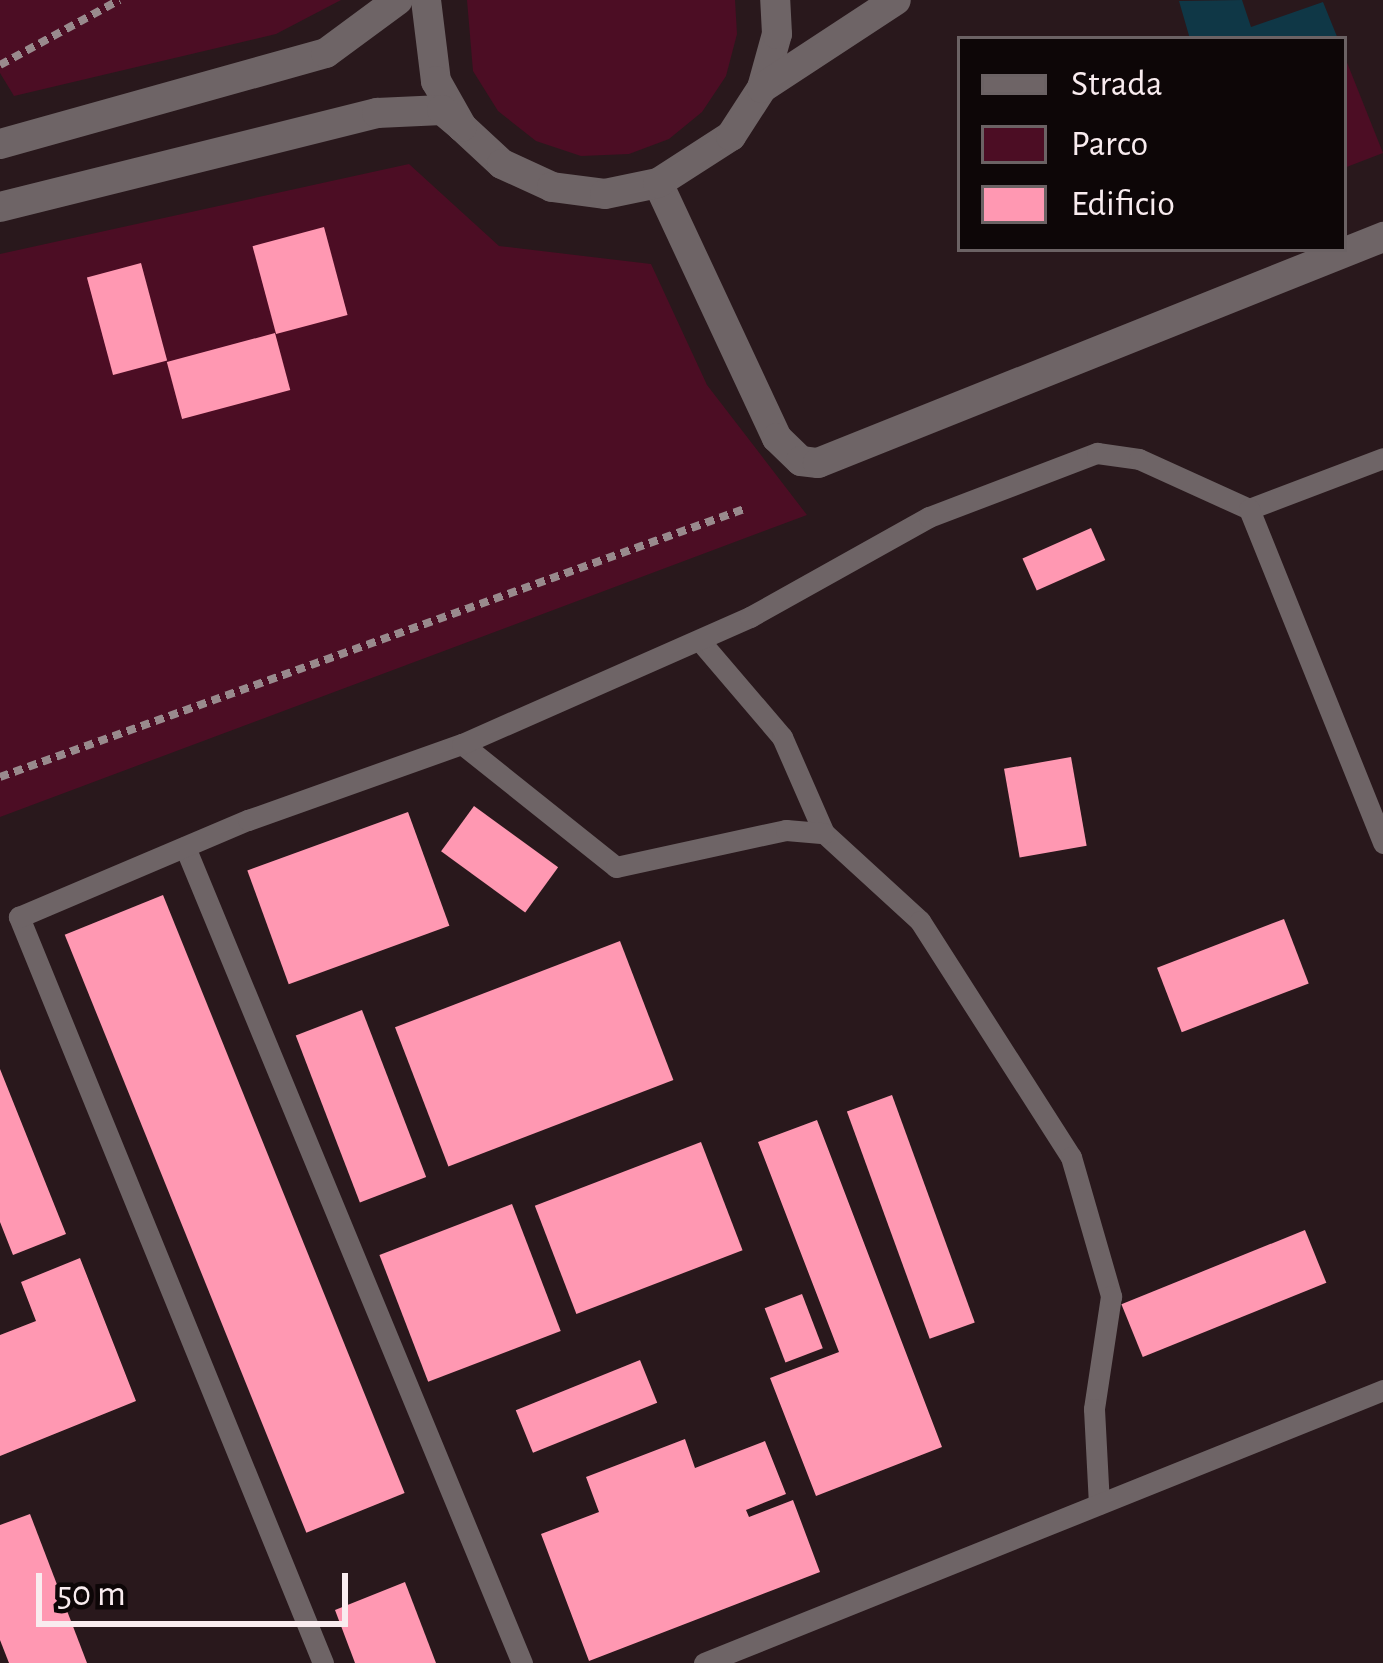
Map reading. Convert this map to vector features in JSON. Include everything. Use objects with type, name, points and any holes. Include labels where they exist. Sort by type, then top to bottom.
[{"type":"street","points":[[0,144],[326,53],[398,0]]},
{"type":"street","points":[[426,0],[436,81],[462,127]]},
{"type":"street","points":[[0,207],[377,113],[442,110],[502,164],[552,187],[605,194],[658,183],[731,136],[762,88],[777,34],[775,0]]},
{"type":"street","points":[[762,88],[896,0]]},
{"type":"street","points":[[658,183],[777,438],[801,461],[818,463],[1346,252]]},
{"type":"street","points":[[1347,251],[1383,237]]},
{"type":"lane","points":[[323,1663],[20,917],[184,847],[462,744],[700,640],[929,517],[1096,453],[1138,459],[1249,509],[1383,843]]},
{"type":"lane","points":[[1249,509],[1383,458]]},
{"type":"lane","points":[[700,640],[782,737],[824,833],[920,921],[1071,1157],[1111,1296],[1094,1409],[1099,1504]]},
{"type":"lane","points":[[462,744],[616,867],[786,830],[824,833]]},
{"type":"lane","points":[[184,847],[522,1663]]},
{"type":"lane","points":[[704,1663],[1383,1390]]},
{"type":"path","points":[[0,65],[118,0]]},
{"type":"path","points":[[0,776],[744,508]]},
{"type":"green space","points":[[0,0],[341,0],[276,34],[14,96],[0,73]]},
{"type":"green space","points":[[467,0],[735,0],[737,34],[726,76],[702,112],[669,139],[629,154],[581,156],[536,141],[498,111],[473,71]]},
{"type":"green space","points":[[1347,63],[1383,153],[1347,167]]},
{"type":"green space","points":[[409,164],[499,246],[651,264],[707,385],[807,515],[0,817],[0,254]]},
{"type":"water","points":[[1242,0],[1251,27],[1323,2],[1337,36],[1189,36],[1179,1]]},
{"type":"building","points":[[324,227],[348,315],[276,334],[253,246]]},
{"type":"building","points":[[141,263],[167,361],[113,375],[87,277]]},
{"type":"building","points":[[275,333],[290,390],[182,419],[167,362]]},
{"type":"building","points":[[1091,528],[1105,560],[1037,590],[1022,559]]},
{"type":"building","points":[[1071,757],[1087,846],[1020,857],[1004,769]]},
{"type":"building","points":[[474,806],[558,867],[525,912],[441,851]]},
{"type":"building","points":[[408,812],[449,926],[289,984],[247,870]]},
{"type":"building","points":[[163,895],[405,1493],[306,1533],[65,935]]},
{"type":"building","points":[[1284,919],[1309,983],[1182,1032],[1157,968]]},
{"type":"building","points":[[620,941],[673,1080],[448,1166],[395,1027]]},
{"type":"building","points":[[362,1010],[426,1177],[360,1203],[296,1035]]},
{"type":"building","points":[[0,1069],[66,1234],[13,1255],[0,1222]]},
{"type":"building","points":[[892,1095],[975,1322],[930,1339],[847,1111]]},
{"type":"building","points":[[817,1120],[942,1447],[816,1496],[770,1378],[839,1352],[758,1142]]},
{"type":"building","points":[[701,1142],[743,1250],[576,1314],[535,1206]]},
{"type":"building","points":[[512,1204],[561,1331],[428,1382],[379,1255]]},
{"type":"building","points":[[1305,1230],[1326,1283],[1143,1357],[1121,1304]]},
{"type":"building","points":[[80,1258],[136,1401],[0,1456],[0,1335],[36,1321],[21,1282]]},
{"type":"building","points":[[802,1294],[823,1348],[785,1362],[765,1308]]},
{"type":"building","points":[[640,1360],[657,1403],[533,1453],[516,1410]]},
{"type":"building","points":[[685,1439],[695,1468],[765,1441],[786,1494],[746,1510],[749,1517],[793,1500],[820,1572],[589,1661],[541,1534],[599,1512],[586,1477]]},
{"type":"building","points":[[30,1514],[87,1663],[9,1663],[0,1640],[0,1525]]},
{"type":"building","points":[[405,1582],[436,1663],[355,1663],[335,1610]]}]
